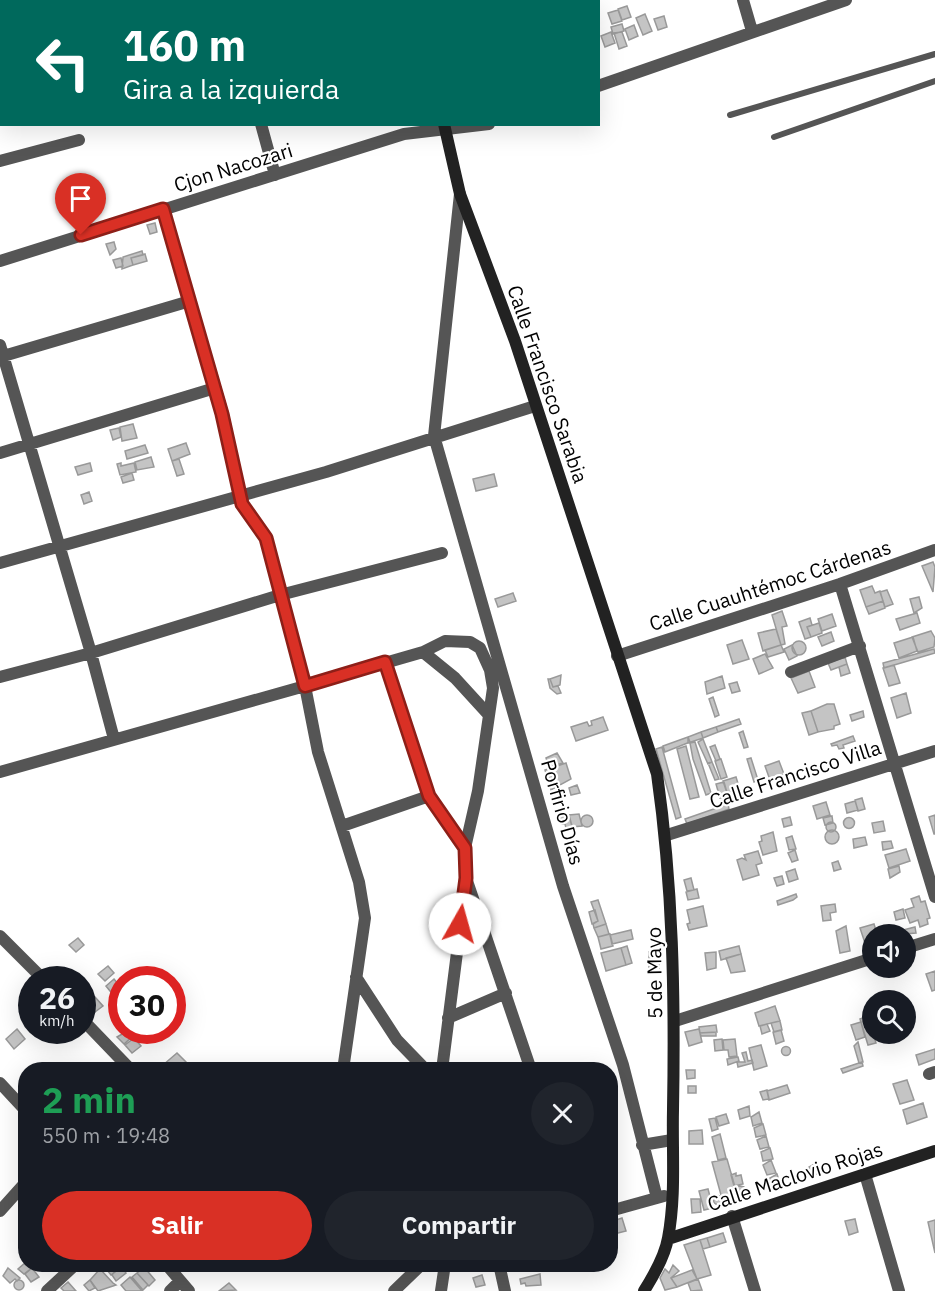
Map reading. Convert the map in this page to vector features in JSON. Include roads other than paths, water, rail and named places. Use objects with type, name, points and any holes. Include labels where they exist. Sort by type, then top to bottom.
[{"type":"street","points":[[743,0],[752,31]]},
{"type":"street","points":[[600,85],[846,0]]},
{"type":"street","points":[[262,126],[275,175]]},
{"type":"street","name":"Cjon Nacozari","points":[[0,261],[404,134],[467,126]]},
{"type":"street","name":"Calle Francisco Sarabia","points":[[445,127],[460,194],[514,341],[617,656]]},
{"type":"street","points":[[0,161],[79,140]]},
{"type":"street","points":[[434,436],[460,194]]},
{"type":"street","points":[[163,209],[215,388],[246,513],[266,538],[306,690],[318,752],[359,882],[365,918],[344,1062]]},
{"type":"street","points":[[114,739],[91,653],[1,352],[190,301]]},
{"type":"street","points":[[0,453],[215,388]]},
{"type":"street","points":[[0,563],[241,496],[535,406]]},
{"type":"street","name":"Porfirio Días","points":[[434,436],[563,886],[623,1065],[657,1198]]},
{"type":"street","name":"Calle Cuauhtémoc Cárdenas","points":[[617,656],[840,584],[935,550]]},
{"type":"street","points":[[0,677],[91,653],[280,595],[442,553]]},
{"type":"street","points":[[840,584],[896,762],[935,897]]},
{"type":"street","points":[[0,772],[114,739],[306,690],[385,662],[423,652],[445,641],[470,642],[480,648],[493,688],[487,713],[477,791],[465,848],[466,878],[443,1062]]},
{"type":"street","points":[[791,672],[860,646]]},
{"type":"street","points":[[423,652],[455,678],[487,713]]},
{"type":"street","name":"5 de Mayo","points":[[617,656],[657,774],[667,835],[675,1021],[672,1194],[668,1239],[658,1267],[644,1291]]},
{"type":"street","points":[[385,662],[429,796],[465,848]]},
{"type":"street","name":"Calle Francisco Villa","points":[[667,835],[935,751]]},
{"type":"street","points":[[342,826],[429,796]]},
{"type":"street","points":[[466,878],[528,1062]]},
{"type":"street","points":[[3,939],[30,966]]},
{"type":"street","points":[[916,945],[935,939]]},
{"type":"street","points":[[675,1021],[862,962]]},
{"type":"street","points":[[356,977],[397,1040],[418,1062]]},
{"type":"street","points":[[448,1018],[506,993]]},
{"type":"street","points":[[96,1034],[123,1062]]},
{"type":"street","points":[[0,1083],[5,1097],[18,1106]]},
{"type":"street","points":[[642,1145],[672,1140]]},
{"type":"street","name":"Calle Maclovio Rojas","points":[[668,1239],[732,1216],[935,1151]]},
{"type":"street","points":[[865,1174],[899,1291]]},
{"type":"street","points":[[0,1211],[18,1191]]},
{"type":"street","points":[[618,1209],[672,1194]]},
{"type":"street","points":[[732,1216],[755,1291]]},
{"type":"street","points":[[47,1291],[67,1272]]},
{"type":"street","points":[[173,1272],[189,1291]]},
{"type":"street","points":[[393,1291],[413,1272]]},
{"type":"street","points":[[441,1291],[444,1272]]},
{"type":"street","points":[[501,1272],[505,1291]]},
{"type":"street","points":[[170,1291],[180,1281]]},
{"type":"lane","points":[[730,115],[935,54]]},
{"type":"lane","points":[[774,137],[935,81]]}]
